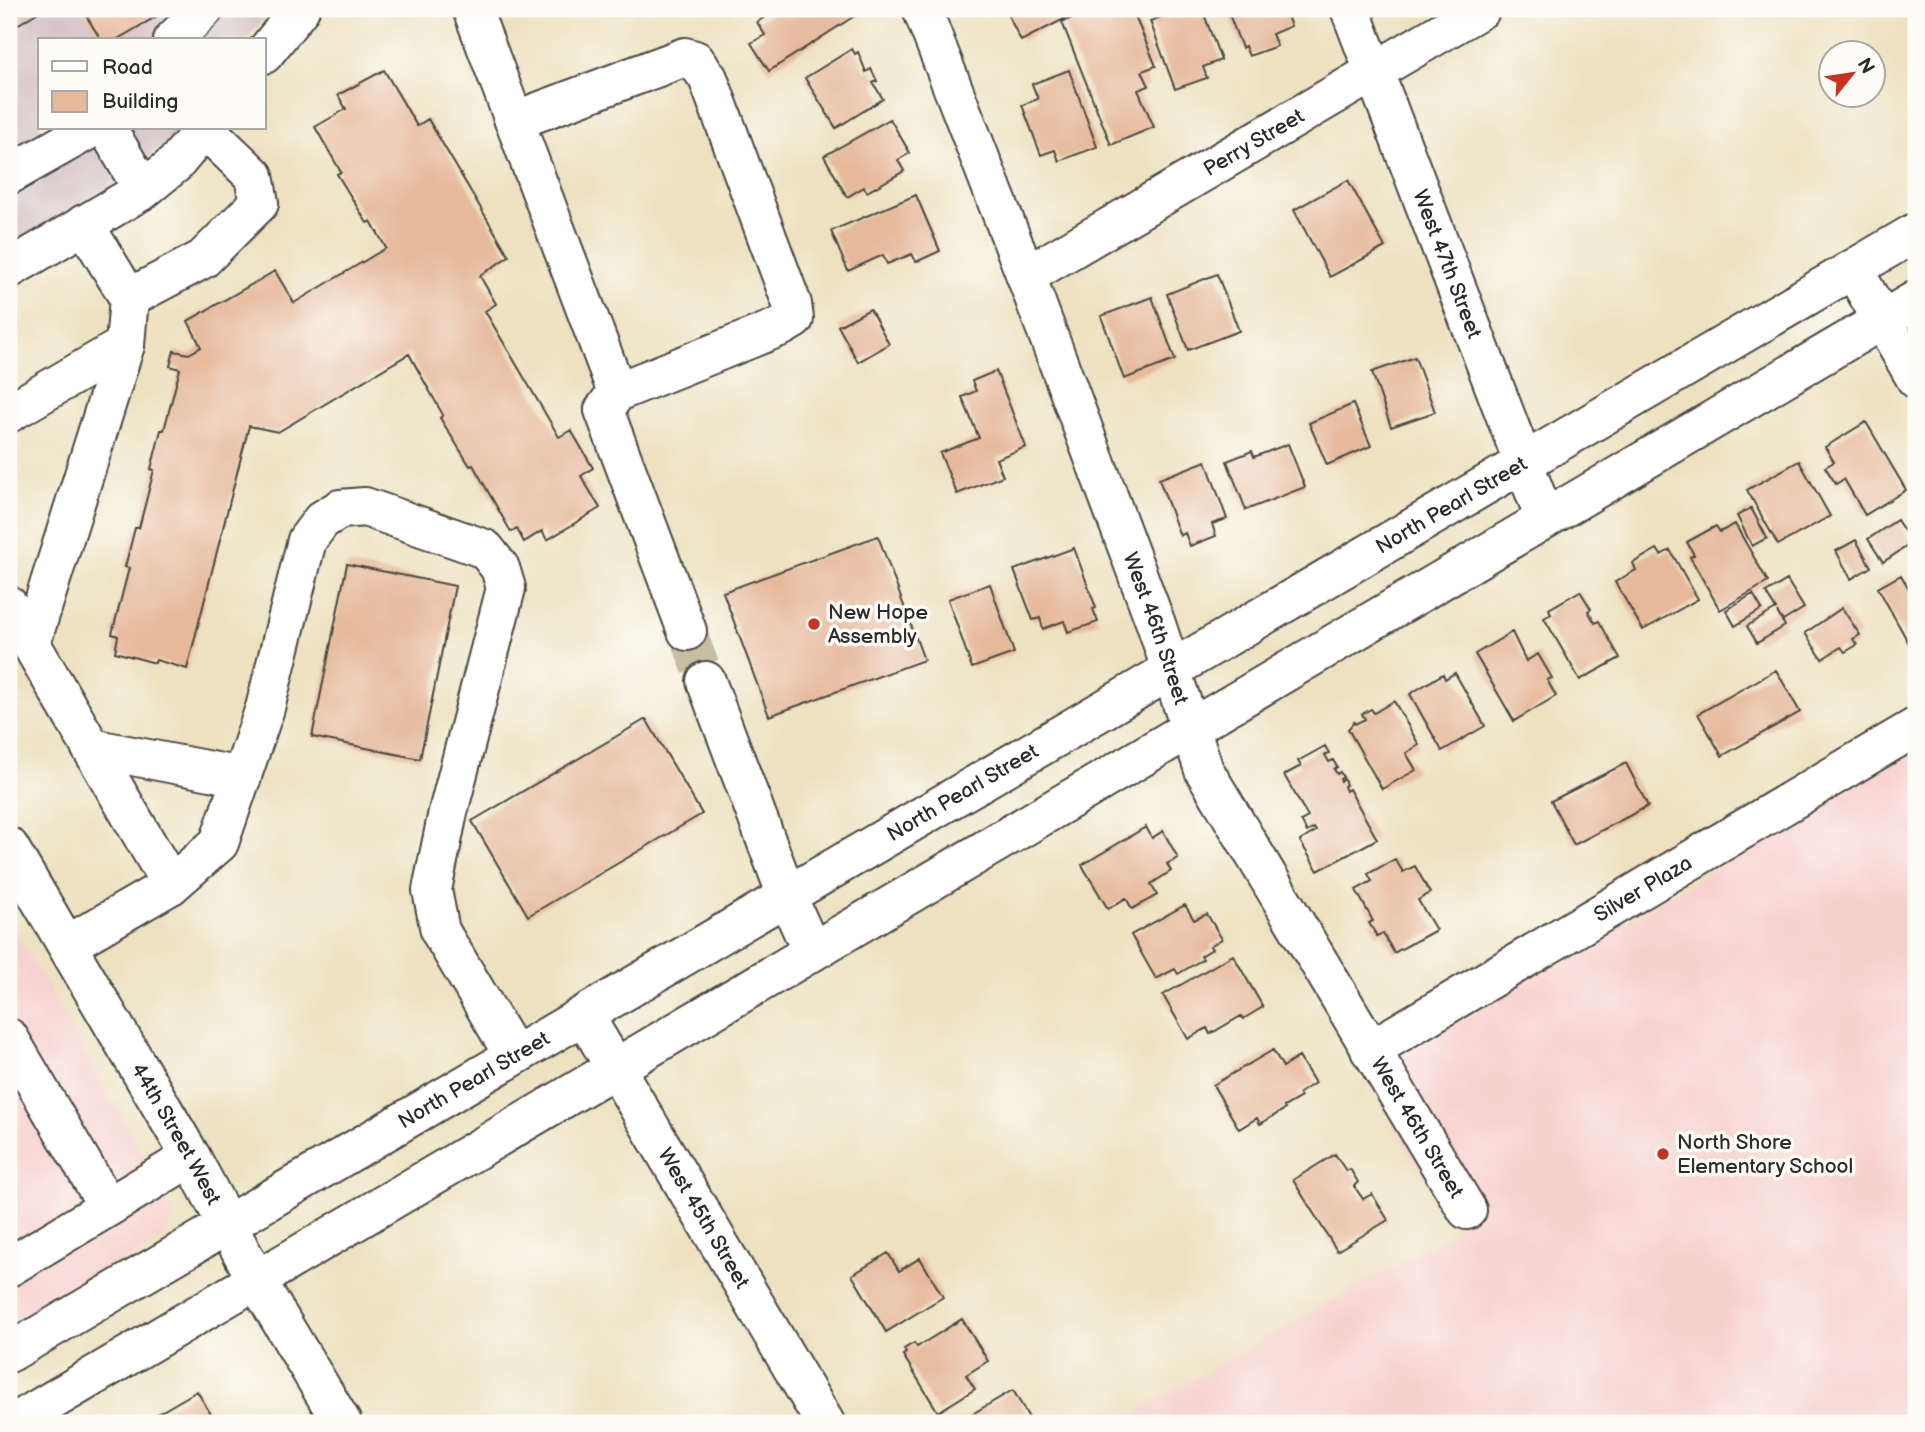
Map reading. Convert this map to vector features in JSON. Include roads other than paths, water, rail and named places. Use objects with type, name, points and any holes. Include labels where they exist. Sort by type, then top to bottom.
[{"type":"street","points":[[175,38],[204,9]]},
{"type":"street","points":[[266,52],[300,9]]},
{"type":"street","points":[[472,9],[617,392]]},
{"type":"street","name":"West 46th Street","points":[[922,9],[1026,276],[1172,669],[1204,770],[1467,1210]]},
{"type":"street","name":"West 47th Street","points":[[1350,9],[1545,519]]},
{"type":"street","name":"Perry Street","points":[[1026,276],[1481,9]]},
{"type":"street","points":[[514,121],[685,57],[695,60],[708,78],[792,304],[794,318],[782,326],[617,392],[604,410],[687,631]]},
{"type":"street","points":[[9,175],[88,130]]},
{"type":"street","points":[[108,130],[143,190]]},
{"type":"street","points":[[9,269],[143,190],[175,164],[202,130]]},
{"type":"street","points":[[129,298],[203,259],[259,202],[254,176],[206,130]]},
{"type":"street","points":[[31,643],[125,345],[129,298],[84,224]]},
{"type":"street","name":"North Pearl Street","points":[[9,1353],[1916,232]]},
{"type":"street","points":[[1853,269],[1916,379]]},
{"type":"street","points":[[14,1423],[1916,300]]},
{"type":"street","points":[[9,413],[125,345]]},
{"type":"street","points":[[66,945],[171,885],[219,844],[265,708],[307,540],[322,520],[340,509],[365,507],[485,549],[500,568],[506,588],[448,812],[432,890],[440,931],[514,1056]]},
{"type":"street","points":[[9,606],[171,885]]},
{"type":"street","points":[[706,681],[787,896],[812,953]]},
{"type":"street","name":"Silver Plaza","points":[[1370,1050],[1916,727]]},
{"type":"street","points":[[91,747],[242,777]]},
{"type":"street","name":"44th Street West","points":[[9,847],[191,1157],[257,1281],[342,1423]]},
{"type":"street","name":"West 45th Street","points":[[584,1015],[825,1423]]},
{"type":"street","points":[[9,1038],[108,1207]]},
{"type":"street","points":[[13,1256],[108,1207],[191,1157]]},
{"type":"tunnel","points":[[687,631],[706,681]]},
{"type":"place","name":"New Hope Assembly","points":[[814,624]]},
{"type":"place","name":"North Shore Elementary School","points":[[1663,1154]]}]
